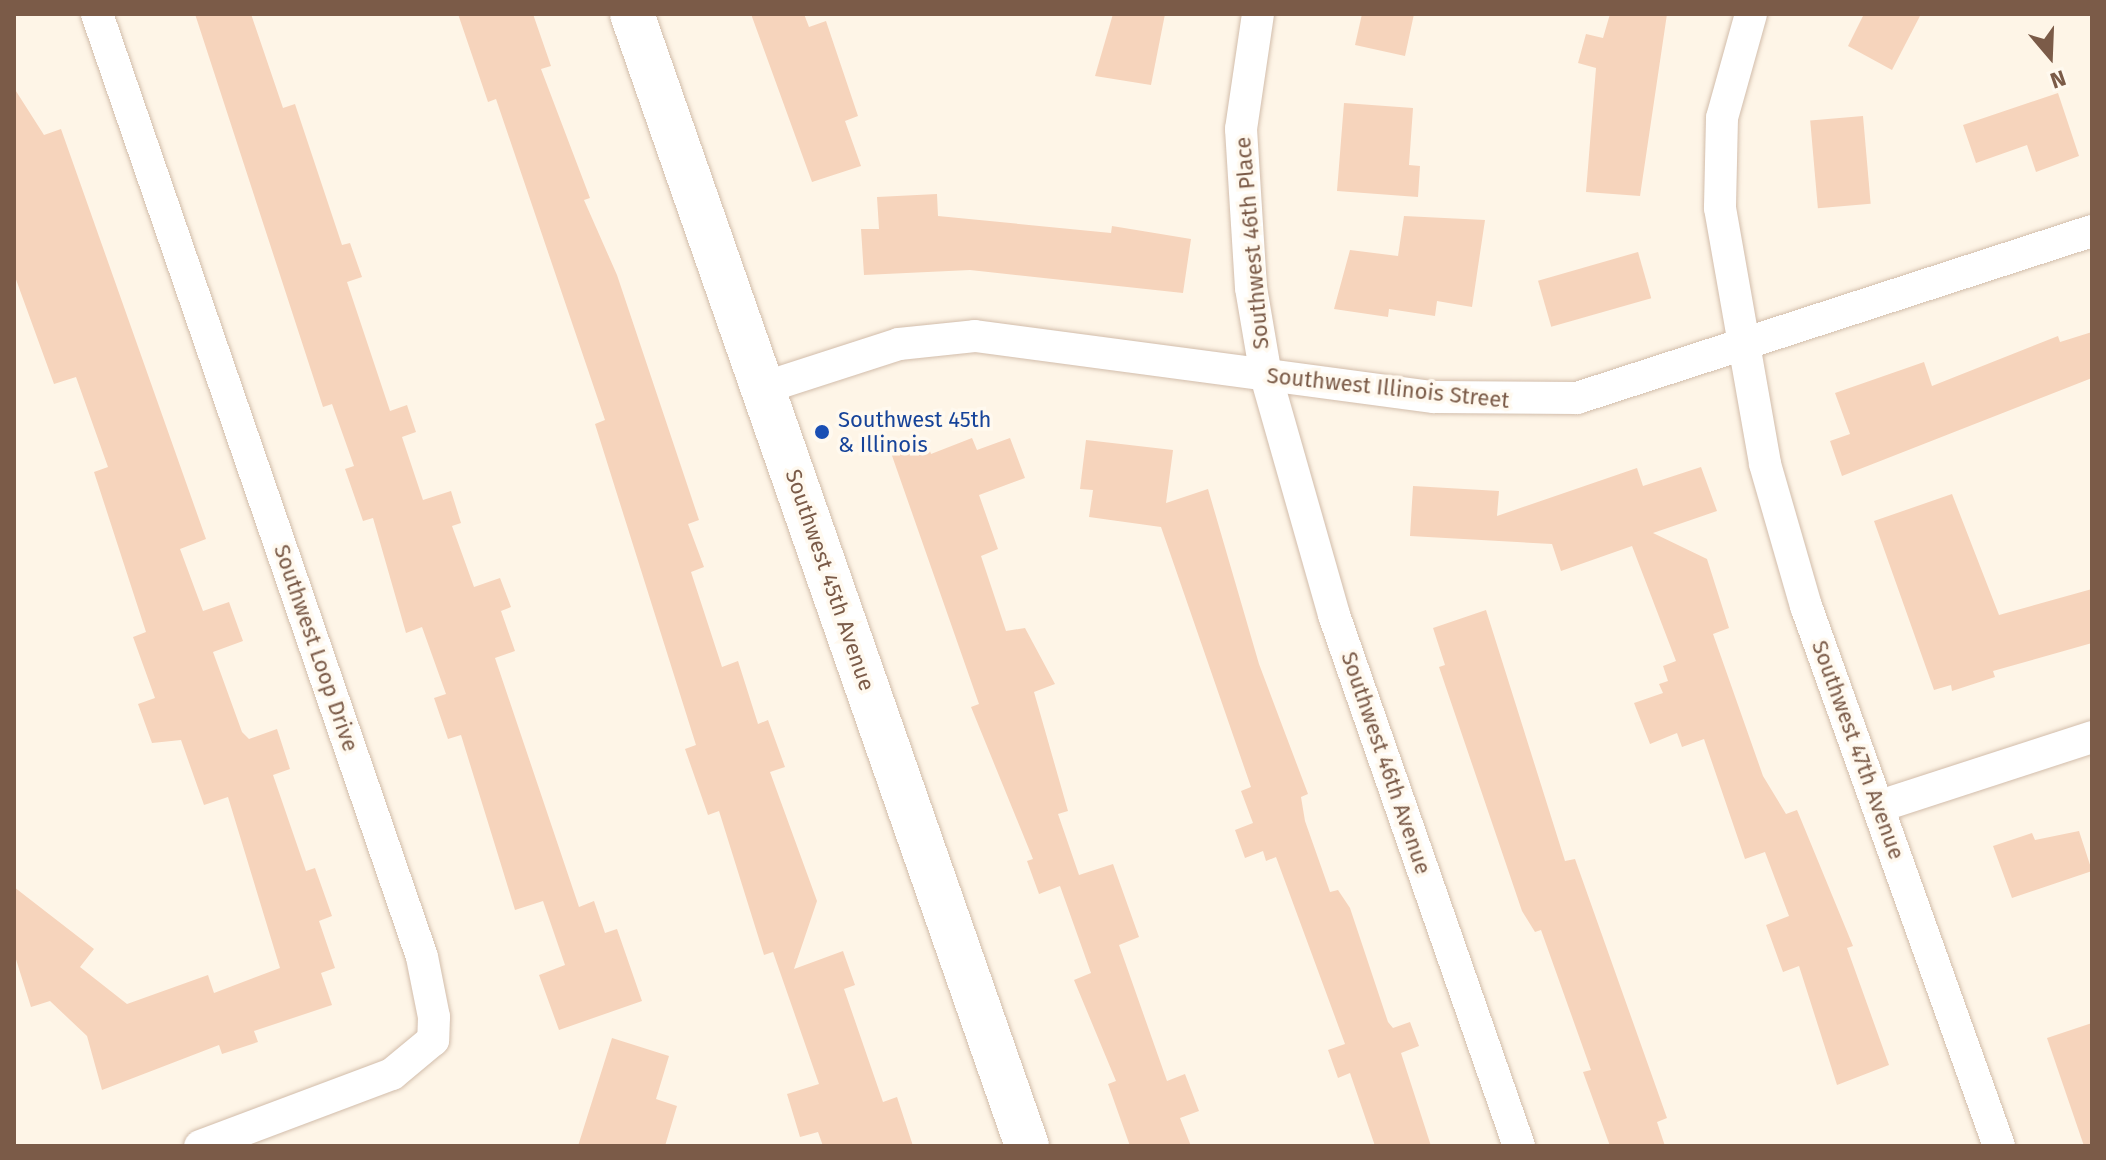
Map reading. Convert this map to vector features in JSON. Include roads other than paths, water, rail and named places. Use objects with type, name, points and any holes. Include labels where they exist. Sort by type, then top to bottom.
[{"type":"street","name":"Southwest Loop Drive","points":[[97,14],[422,957],[434,1017],[433,1040],[392,1074],[200,1146]]},
{"type":"street","name":"Southwest 45th Avenue","points":[[632,14],[1027,1146]]},
{"type":"street","name":"Southwest 46th Place","points":[[1258,14],[1241,129],[1251,288],[1266,376]]},
{"type":"street","name":"Southwest 47th Avenue","points":[[1751,14],[1722,118],[1721,178],[1744,347],[1765,464],[1806,606],[1999,1146]]},
{"type":"street","name":"Southwest Illinois Street","points":[[763,388],[899,344],[963,336],[1155,355],[1266,376],[1479,401],[1546,401],[1612,390],[2092,231]]},
{"type":"street","name":"Southwest 46th Avenue","points":[[1266,376],[1329,600],[1519,1146]]},
{"type":"street","points":[[1880,806],[2092,737]]},
{"type":"place","name":"Southwest 45th & Illinois","points":[[822,432]]}]
